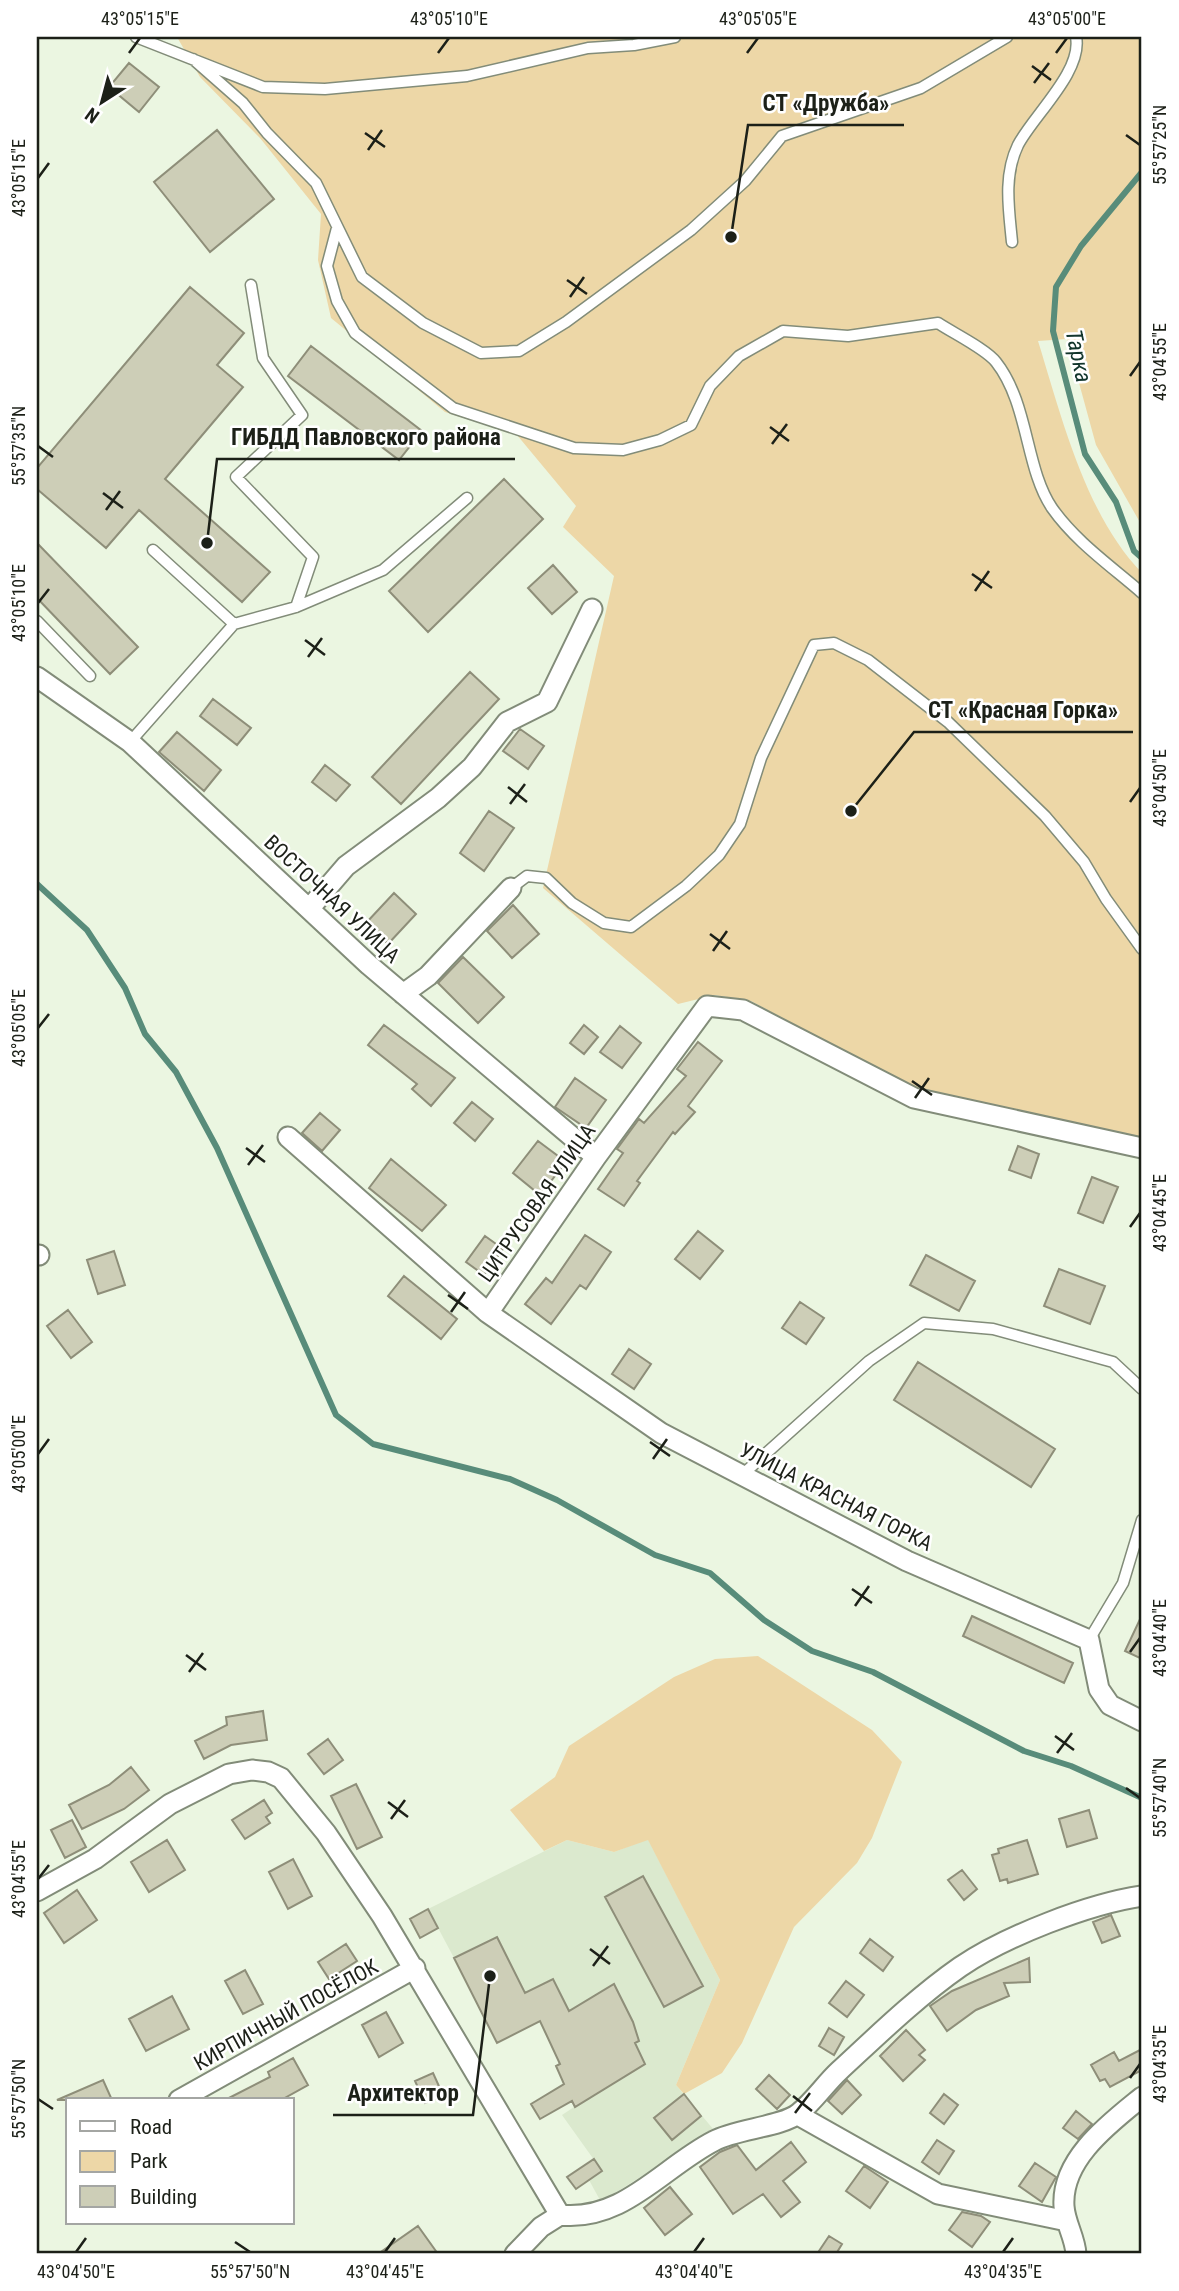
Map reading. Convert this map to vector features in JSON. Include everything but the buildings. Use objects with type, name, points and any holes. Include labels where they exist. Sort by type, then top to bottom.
[{"type":"street","points":[[309,909],[346,866],[438,798],[472,767],[507,722],[547,702],[592,608]]},
{"type":"street","name":"ВОСТОЧНАЯ УЛИЦА","points":[[37,677],[130,742],[403,994],[596,1157]]},
{"type":"street","points":[[403,994],[428,976],[511,888]]},
{"type":"street","name":"ЦИТРУСОВАЯ УЛИЦА","points":[[288,1137],[488,1313],[596,1157],[707,1006],[743,1010],[914,1098],[1139,1146]]},
{"type":"street","name":"УЛИЦА КРАСНАЯ ГОРКА","points":[[488,1313],[661,1433],[907,1560],[1089,1640]]},
{"type":"street","points":[[1089,1640],[1099,1689],[1110,1705],[1142,1721]]},
{"type":"street","name":"КИРПИЧНЫЙ ПОСЁЛОК","points":[[37,1891],[95,1859],[170,1804],[229,1774],[252,1770],[268,1772],[281,1778],[326,1833],[415,1969],[560,2215]]},
{"type":"street","points":[[515,2254],[541,2227],[560,2215],[576,2217],[605,2211],[648,2188],[715,2140],[798,2115],[863,2049],[936,1985],[964,1965],[1069,1915],[1142,1896]]},
{"type":"street","name":"КИРПИЧНЫЙ ПОСЁЛОК","points":[[183,2098],[415,1969]]},
{"type":"street","points":[[1076,2254],[1064,2204],[1068,2178],[1090,2143],[1142,2097]]},
{"type":"street","points":[[798,2115],[938,2194],[1067,2221]]},
{"type":"lane","points":[[136,37],[263,87],[325,89],[467,76],[589,48],[634,45],[675,37]]},
{"type":"lane","points":[[192,59],[243,103],[267,133],[316,183],[362,277],[423,323],[481,353],[519,351],[566,323],[691,230],[745,181],[782,136],[921,88],[1007,37]]},
{"type":"lane","points":[[1012,242],[1007,182],[1018,145],[1066,74],[1078,47],[1076,37]]},
{"type":"lane","points":[[337,228],[327,267],[338,301],[355,332],[453,408],[574,448],[623,450],[660,440],[691,425],[710,386],[739,356],[783,331],[848,335],[938,323],[996,361],[1025,421],[1035,468],[1051,506],[1080,541],[1142,593]]},
{"type":"lane","points":[[251,285],[262,358],[302,415],[236,477],[313,557],[296,607]]},
{"type":"lane","points":[[130,742],[234,624],[296,607],[383,570],[467,498]]},
{"type":"lane","points":[[153,550],[234,624]]},
{"type":"lane","points":[[37,621],[90,676]]},
{"type":"lane","points":[[511,888],[527,876],[547,878],[572,903],[604,923],[631,927],[685,886],[719,855],[740,824],[761,758],[814,645],[834,643],[869,660],[948,722],[999,769],[1045,816],[1084,862],[1106,899],[1142,949]]},
{"type":"lane","points":[[742,1475],[869,1361],[924,1323],[993,1329],[1113,1362],[1142,1388]]},
{"type":"lane","points":[[1089,1640],[1123,1583],[1142,1520]]},
{"type":"shaded area","points":[[648,1839],[720,1980],[676,2085],[714,2130],[601,2202],[589,2180],[602,2171],[562,2115],[574,2107],[556,2066],[560,2064],[497,1937],[454,1958],[428,1909],[567,1840],[614,1852]]},
{"type":"green space","points":[[177,37],[1142,37],[1142,526],[1096,445],[1067,339],[1038,341],[1066,433],[1090,494],[1122,549],[1142,573],[1142,1137],[911,1087],[751,1001],[715,995],[678,1004],[543,888],[614,576],[563,527],[576,506],[517,435],[445,412],[331,318],[318,260],[321,214],[260,138],[200,77]]},
{"type":"green space","points":[[758,1656],[872,1730],[902,1762],[872,1838],[857,1863],[794,1927],[742,2043],[722,2073],[684,2094],[676,2085],[720,1980],[648,1840],[614,1852],[567,1840],[544,1851],[510,1810],[555,1777],[569,1746],[674,1677],[715,1659]]},
{"type":"waterway","name":"Тарка","points":[[1142,172],[1081,246],[1056,287],[1053,331],[1085,454],[1116,502],[1134,551],[1142,558]]},
{"type":"waterway","points":[[37,884],[87,930],[125,988],[145,1034],[176,1072],[217,1148],[336,1415],[373,1444],[510,1479],[557,1500],[655,1555],[710,1573],[764,1620],[812,1651],[873,1672],[1024,1751],[1071,1766],[1142,1798]]},
{"type":"place","name":"СТ «Дружба»","points":[[731,237]]},
{"type":"place","name":"ГИБДД Павловского района","points":[[207,543]]},
{"type":"place","name":"СТ «Красная Горка»","points":[[851,811]]},
{"type":"place","name":"Архитектор","points":[[490,1976]]}]
